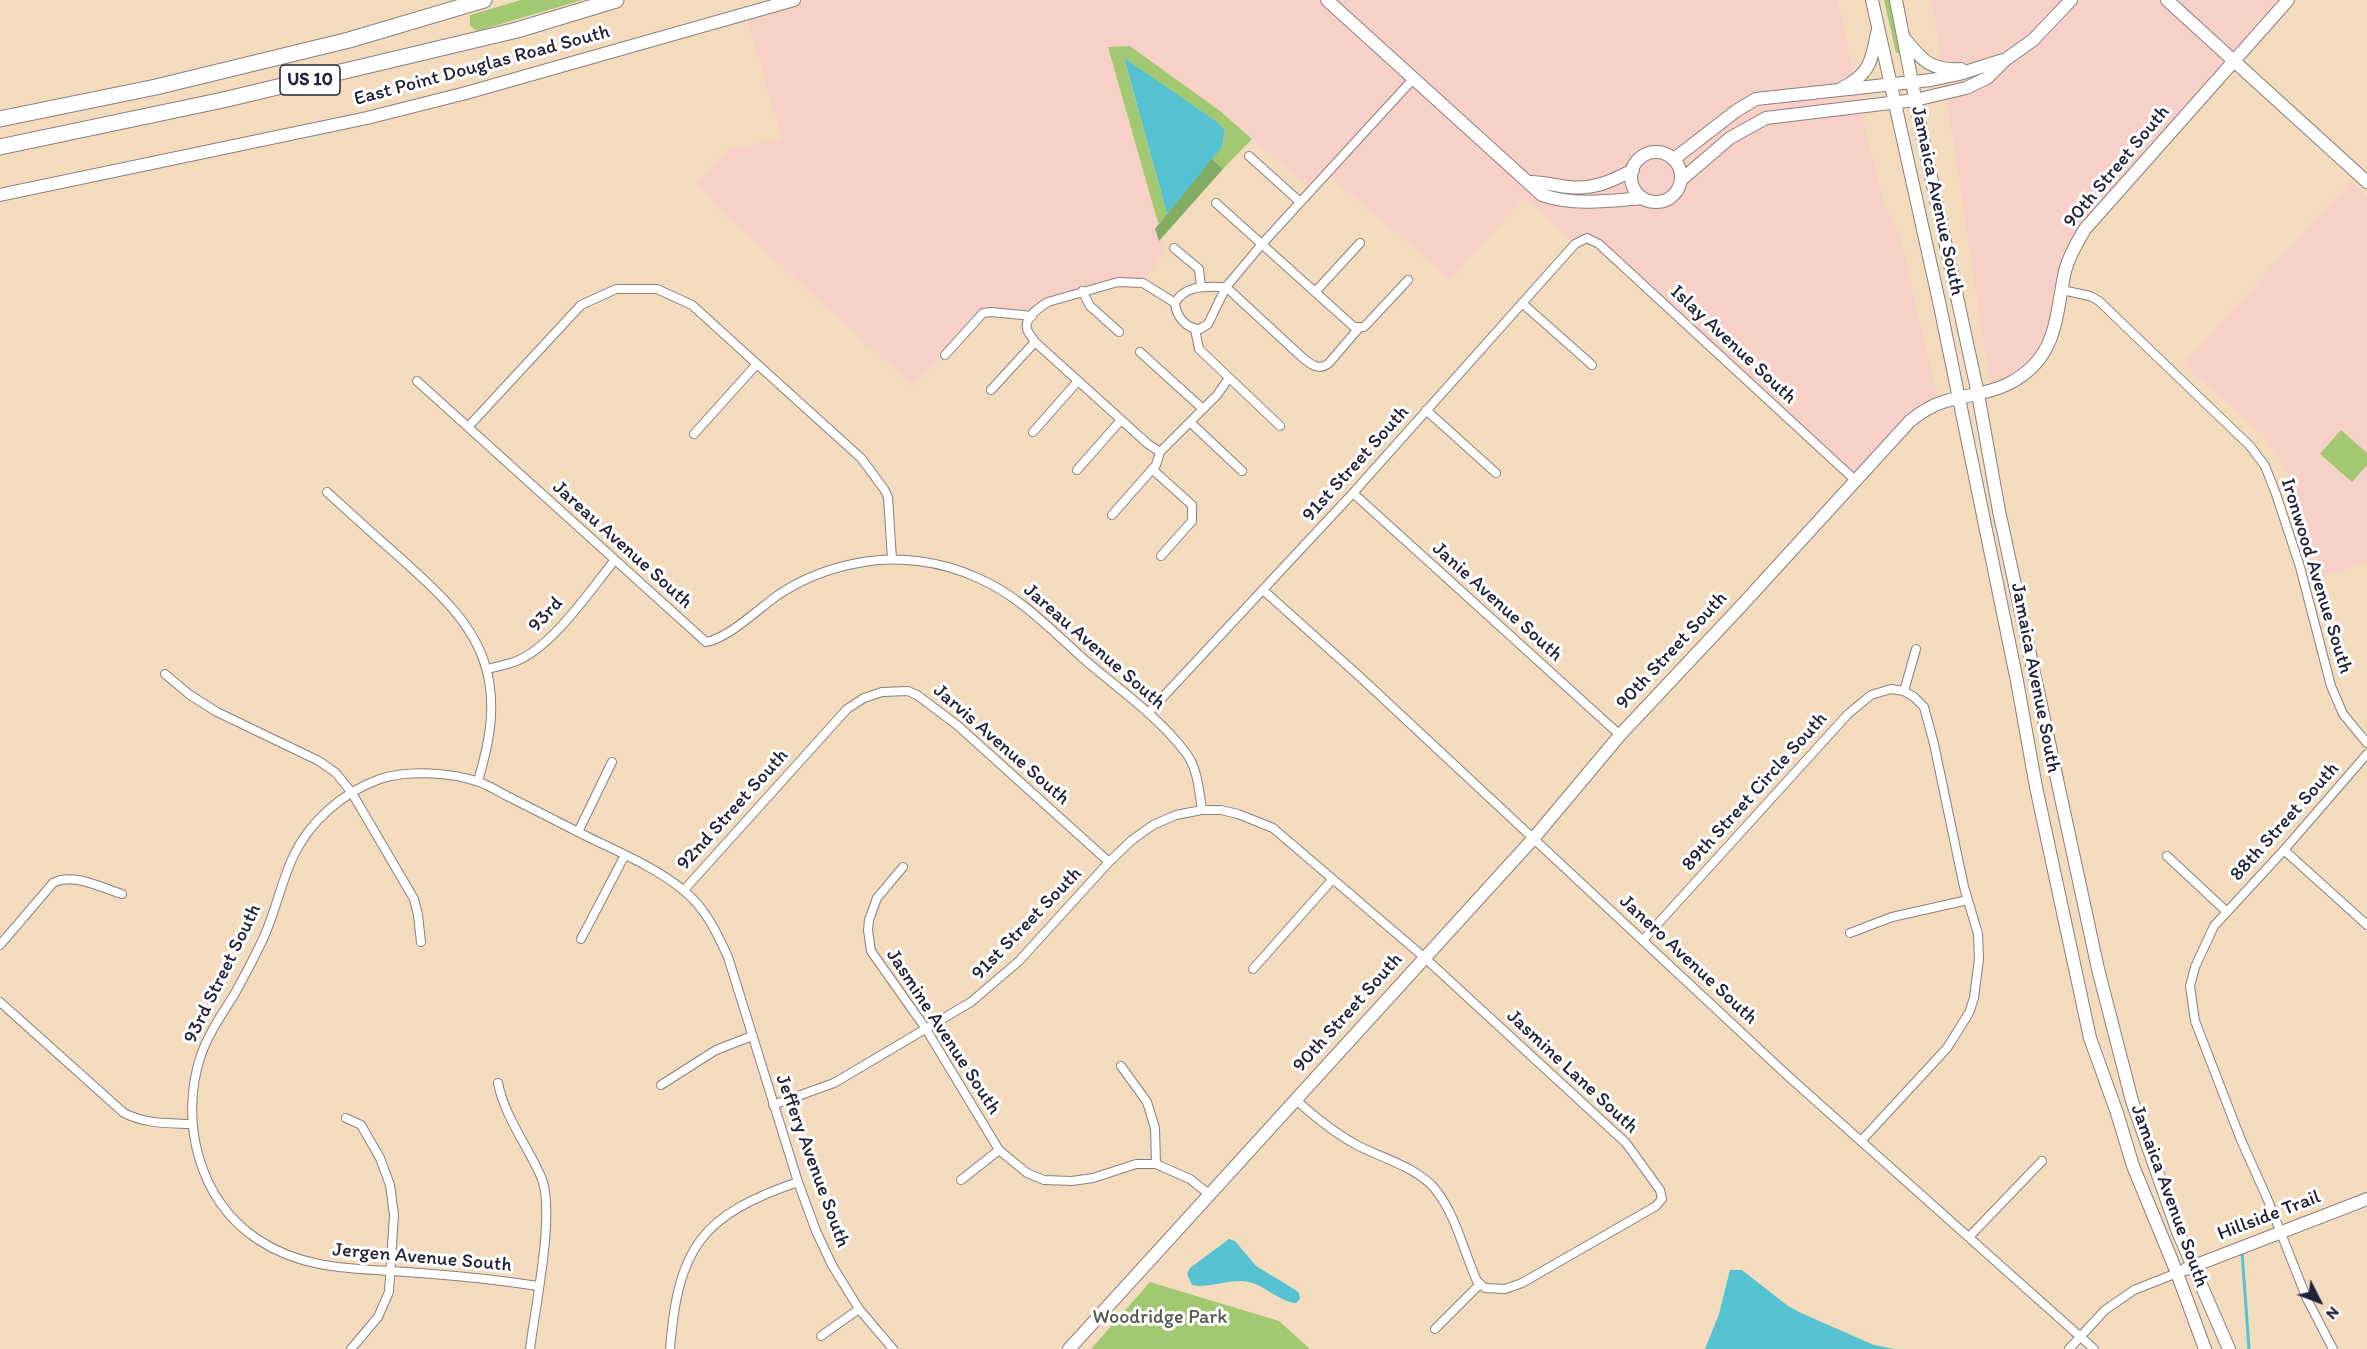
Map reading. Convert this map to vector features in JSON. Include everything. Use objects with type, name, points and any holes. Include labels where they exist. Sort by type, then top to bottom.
[{"type":"highway","name":"US 10","points":[[0,119],[156,87],[349,40],[484,0]]},
{"type":"highway","name":"US 10","points":[[0,147],[223,100],[516,30],[616,0]]},
{"type":"street","name":"East Point Douglas Road South","points":[[0,195],[367,118],[488,87],[794,0]]},
{"type":"street","points":[[1327,0],[1542,195],[1562,201],[1601,202],[1643,198],[1659,201],[1666,199],[1678,189],[1681,180],[1678,165],[1674,159],[1666,154],[1650,152],[1636,162],[1633,170],[1633,186],[1643,198]]},
{"type":"street","name":"Jamaica Avenue South","points":[[1872,0],[1958,398],[2017,681],[2036,787],[2090,1038],[2117,1113],[2133,1167],[2177,1273],[2205,1349]]},
{"type":"street","name":"Jamaica Avenue South","points":[[1896,0],[1978,394],[1999,511],[2098,969],[2132,1101],[2178,1232],[2229,1349]]},
{"type":"street","points":[[1681,180],[1730,138],[1766,118],[1915,100],[1966,88],[1987,78],[2005,60],[2033,40],[2071,0]]},
{"type":"street","points":[[2167,0],[2367,182]]},
{"type":"street","name":"90th Street South","points":[[1069,1349],[1533,839],[1620,735],[1915,417],[1931,407],[2008,384],[2030,369],[2053,334],[2070,256],[2085,229],[2288,0]]},
{"type":"street","points":[[1838,90],[1851,84],[1866,71],[1872,60],[1878,26]]},
{"type":"street","points":[[1903,36],[1932,66],[1942,69],[1977,68]]},
{"type":"street","points":[[1674,159],[1736,111],[1756,99],[1912,83],[1943,78],[2005,60]]},
{"type":"street","points":[[1160,452],[1120,420],[1035,342],[1027,329],[1028,321],[1038,308],[1048,302],[1118,282],[1143,283],[1175,303],[1179,315],[1187,326],[1195,329],[1208,324],[1226,287],[1262,244],[1414,78]]},
{"type":"street","points":[[1249,156],[1299,201]]},
{"type":"street","points":[[1531,183],[1546,183],[1570,188],[1592,187],[1612,181],[1633,170]]},
{"type":"street","points":[[1216,203],[1354,327],[1359,328]]},
{"type":"street","name":"91st Street South","points":[[1148,713],[1353,493],[1575,244],[1587,238]]},
{"type":"street","name":"Islay Avenue South","points":[[1587,238],[1599,244],[1855,480]]},
{"type":"street","points":[[1316,291],[1360,243]]},
{"type":"street","points":[[1174,248],[1199,269],[1201,287]]},
{"type":"street","points":[[1175,303],[1182,294],[1201,287],[1226,287],[1304,359],[1318,368],[1329,363],[1359,328],[1367,324],[1408,280]]},
{"type":"street","points":[[468,427],[581,305],[616,289],[657,289],[692,305],[861,458],[888,497],[892,559]]},
{"type":"street","name":"Ironwood Avenue South","points":[[2062,290],[2090,296],[2098,301],[2250,446],[2265,466],[2300,567],[2331,686],[2343,714],[2367,743]]},
{"type":"street","points":[[1082,291],[1090,306],[1119,332]]},
{"type":"street","points":[[1522,303],[1593,365]]},
{"type":"street","points":[[945,354],[983,313],[1032,316]]},
{"type":"street","points":[[1195,329],[1199,349],[1280,426]]},
{"type":"street","points":[[991,390],[1035,342]]},
{"type":"street","points":[[1140,352],[1203,409]]},
{"type":"street","points":[[694,434],[757,364]]},
{"type":"street","points":[[1112,515],[1152,469],[1160,452],[1191,423],[1229,378]]},
{"type":"street","name":"Jareau Avenue South","points":[[417,381],[706,642],[723,635],[803,581],[859,562],[892,559],[927,562],[977,577],[1002,590],[1023,605],[1148,713],[1187,754],[1196,774],[1202,810]]},
{"type":"street","points":[[1033,432],[1078,381]]},
{"type":"street","points":[[1426,410],[1496,472]]},
{"type":"street","points":[[1077,470],[1120,420]]},
{"type":"street","points":[[1191,423],[1242,471]]},
{"type":"street","points":[[1152,469],[1192,505],[1192,521],[1161,556]]},
{"type":"street","points":[[327,492],[434,590],[462,619],[487,669],[491,700],[490,727],[478,781]]},
{"type":"street","name":"Janie Avenue South","points":[[1353,493],[1620,735]]},
{"type":"street","name":"93rd","points":[[487,669],[514,662],[534,651],[548,639],[614,561]]},
{"type":"street","name":"Janero Avenue South","points":[[1263,590],[1358,675],[1788,1076],[2094,1349]]},
{"type":"street","points":[[1862,1140],[1947,1048],[1969,1013],[1974,998],[1979,959],[1978,934],[1968,900],[1924,707],[1914,697],[1904,692],[1916,649]]},
{"type":"street","points":[[165,674],[190,695],[217,712],[319,761],[336,773],[352,793],[414,899],[421,942]]},
{"type":"street","name":"89th Street Circle South","points":[[1643,940],[1848,714],[1871,695],[1891,689],[1904,692]]},
{"type":"street","name":"Jarvis Avenue South","points":[[807,752],[847,709],[864,698],[882,692],[908,692],[917,695],[957,724],[1109,862]]},
{"type":"street","name":"92nd Street South","points":[[684,890],[807,752]]},
{"type":"street","name":"88th Street South","points":[[2333,1349],[2307,1299],[2195,1021],[2190,986],[2195,967],[2214,927],[2367,754]]},
{"type":"street","points":[[578,832],[612,762]]},
{"type":"street","name":"Jeffery Avenue South","points":[[352,793],[380,779],[405,774],[434,773],[478,781],[626,855],[684,890],[703,911],[717,932],[728,957],[773,1105],[816,1231],[832,1265],[859,1309],[893,1349]]},
{"type":"street","name":"93rd Street South","points":[[191,1124],[194,1080],[201,1054],[264,937],[294,855],[314,825],[338,802],[352,793]]},
{"type":"street","points":[[1202,810],[1221,810],[1238,814],[1273,828],[1425,958]]},
{"type":"street","name":"91st Street South","points":[[773,1105],[834,1083],[972,1002],[1019,961],[1132,840],[1153,825],[1176,815],[1202,810]]},
{"type":"street","points":[[2284,850],[2367,926]]},
{"type":"street","points":[[581,939],[626,855]]},
{"type":"street","points":[[2167,856],[2227,912]]},
{"type":"street","name":"Jasmine Avenue South","points":[[903,867],[878,898],[869,920],[871,951],[880,967],[926,1029],[999,1150],[1027,1173],[1044,1180],[1056,1182],[1093,1178],[1136,1164],[1156,1164],[1190,1179],[1209,1194]]},
{"type":"street","points":[[0,945],[53,883],[61,879],[71,878],[122,894]]},
{"type":"street","points":[[1253,969],[1332,880]]},
{"type":"street","points":[[1850,933],[1892,917],[1968,900]]},
{"type":"street","name":"Jasmine Lane South","points":[[1425,958],[1626,1143],[1660,1190],[1662,1199],[1656,1206],[1522,1283],[1497,1290],[1485,1288],[1480,1284]]},
{"type":"street","points":[[0,1002],[124,1113],[151,1123],[191,1124]]},
{"type":"street","points":[[661,1085],[716,1050],[752,1036]]},
{"type":"street","points":[[1121,1066],[1147,1102],[1155,1128],[1156,1164]]},
{"type":"street","points":[[498,1083],[501,1101],[542,1180],[548,1207],[538,1286]]},
{"type":"street","points":[[1296,1100],[1323,1124],[1345,1139],[1428,1183],[1448,1210],[1480,1284],[1435,1329]]},
{"type":"street","points":[[346,1118],[361,1125],[380,1158],[390,1185],[394,1215],[389,1292],[378,1317],[351,1349]]},
{"type":"street","name":"Jergen Avenue South","points":[[191,1124],[202,1172],[231,1216],[255,1238],[278,1251],[318,1265],[354,1271],[392,1270],[463,1276],[538,1286],[530,1349]]},
{"type":"street","points":[[961,1180],[999,1150]]},
{"type":"street","points":[[1969,1237],[2042,1161]]},
{"type":"street","points":[[670,1349],[681,1275],[691,1253],[705,1234],[742,1204],[798,1182]]},
{"type":"street","name":"Hillside Trail","points":[[2069,1349],[2105,1310],[2134,1290],[2367,1199]]},
{"type":"street","points":[[821,1336],[859,1309]]},
{"type":"shaded area","points":[[794,0],[1838,0],[1863,119],[1885,206],[1901,241],[1939,403],[1931,407],[1855,480],[1587,238],[1575,244],[1525,198],[1450,279],[1327,174],[1311,190],[1220,111],[1130,46],[1108,48],[1166,250],[1143,283],[1118,282],[1048,302],[1032,316],[988,310],[913,386],[720,210],[697,183],[729,149],[782,139],[746,15]]},
{"type":"shaded area","points":[[1932,0],[2288,0],[2085,229],[2038,359],[1991,391]]},
{"type":"shaded area","points":[[2351,181],[2367,196],[2367,563],[2321,577],[2292,481],[2265,437],[2183,364]]},
{"type":"green space","points":[[521,0],[582,0],[477,31],[470,26],[470,15]]},
{"type":"green space","points":[[1884,0],[1889,0],[1900,53],[1896,53]]},
{"type":"green space","points":[[1130,46],[1220,111],[1252,139],[1223,169],[1211,158],[1222,147],[1225,130],[1216,121],[1124,59],[1167,214],[1160,223],[1158,223],[1108,47]]},
{"type":"green space","points":[[1211,158],[1223,169],[1159,241],[1155,229]]},
{"type":"green space","points":[[2341,430],[2367,453],[2367,465],[2352,482],[2320,454]]},
{"type":"green space","name":"Woodridge Park","points":[[1150,1282],[1279,1321],[1310,1349],[1091,1349]]},
{"type":"water","points":[[1124,58],[1216,121],[1225,130],[1222,147],[1167,214]]},
{"type":"water","points":[[1229,1239],[1235,1241],[1256,1266],[1299,1293],[1300,1299],[1296,1303],[1290,1302],[1261,1287],[1242,1281],[1206,1286],[1192,1285],[1187,1274],[1190,1268]]},
{"type":"water","points":[[1730,1270],[1742,1270],[1788,1306],[1801,1313],[1874,1345],[1895,1349],[1705,1349],[1719,1314]]},
{"type":"waterway","points":[[2242,1252],[2249,1349]]}]
